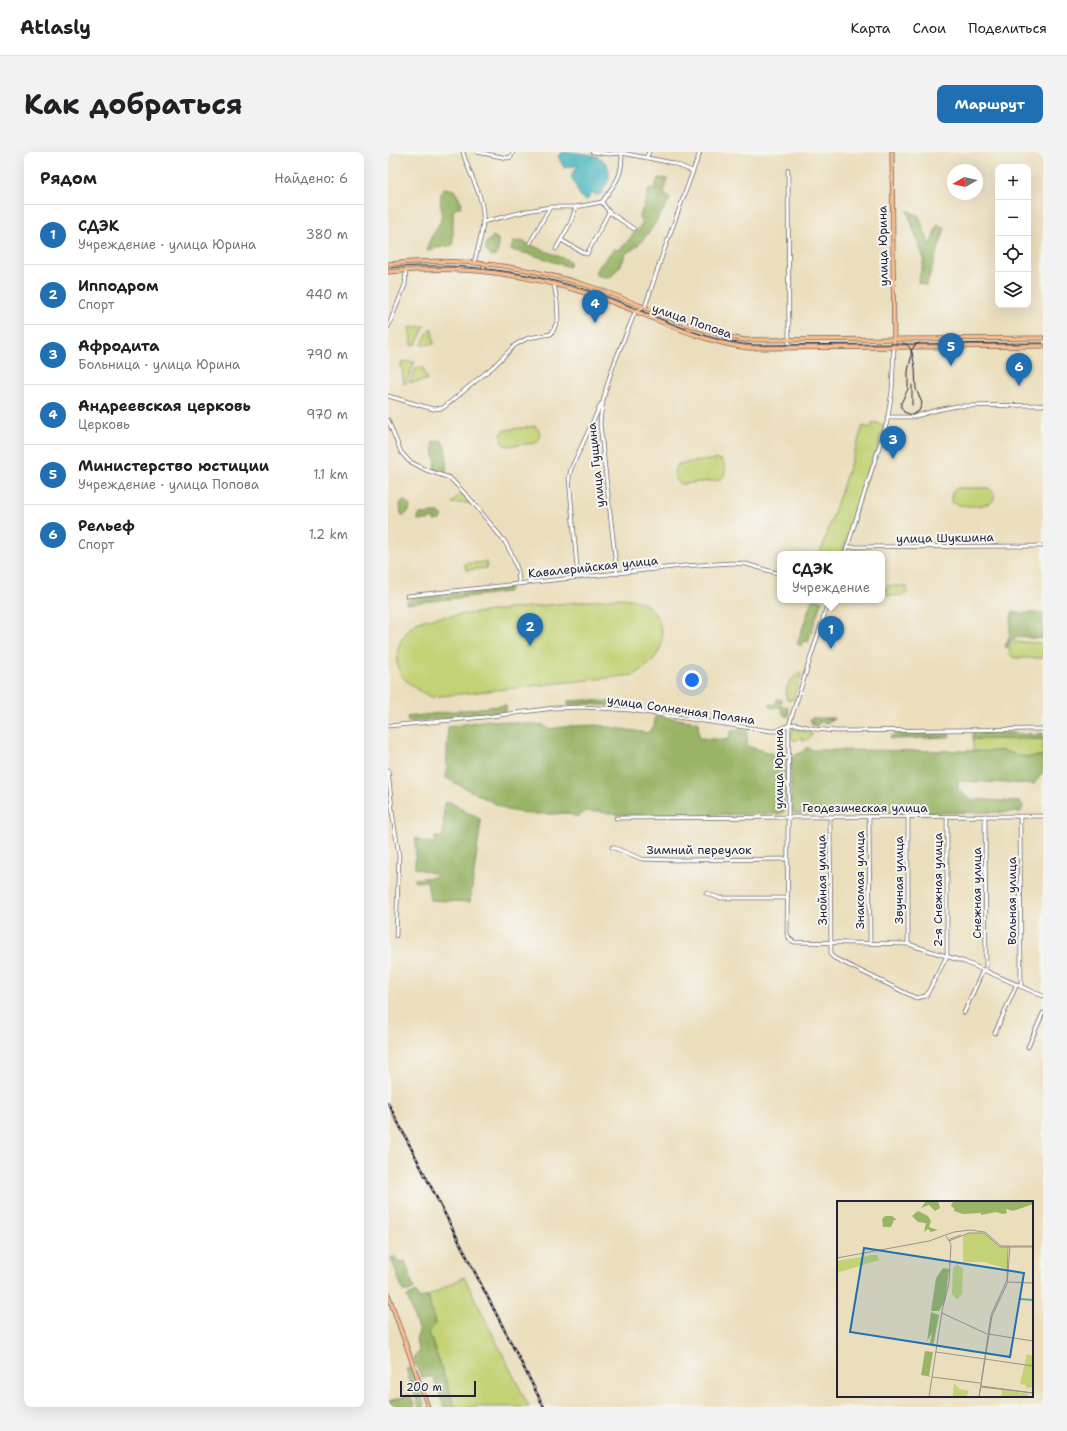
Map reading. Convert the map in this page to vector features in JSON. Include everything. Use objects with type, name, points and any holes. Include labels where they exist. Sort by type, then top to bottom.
[{"type":"main road","name":"улица Юрина","points":[[892,152],[894,348]]},
{"type":"main road","name":"улица Попова","points":[[388,264],[428,262],[474,263],[515,268],[556,276],[598,289],[699,328],[753,341],[1043,338]]},
{"type":"main road","points":[[514,275],[515,268]]},
{"type":"main road","name":"улица Попова","points":[[388,272],[406,270],[459,269],[514,275],[554,284],[596,296],[703,338],[754,349],[1043,346]]},
{"type":"main road","points":[[966,339],[966,347]]},
{"type":"main road","points":[[388,1294],[428,1407]]},
{"type":"street","points":[[463,152],[481,203],[483,222],[474,263]]},
{"type":"street","points":[[477,152],[506,158],[511,157],[513,152]]},
{"type":"street","points":[[592,152],[609,154],[615,152],[673,162],[692,171]]},
{"type":"street","points":[[646,158],[649,152]]},
{"type":"street","points":[[636,312],[645,307],[700,152]]},
{"type":"street","points":[[483,222],[550,206],[576,207],[602,202],[620,176],[622,153]]},
{"type":"street","points":[[788,170],[789,348]]},
{"type":"street","points":[[602,202],[609,212],[634,229]]},
{"type":"street","points":[[530,243],[550,206]]},
{"type":"street","points":[[556,249],[571,222],[576,207]]},
{"type":"street","points":[[561,240],[587,254],[609,212]]},
{"type":"street","points":[[388,327],[405,285],[406,270]]},
{"type":"street","points":[[388,396],[433,409],[443,408],[494,366],[515,345],[528,338],[551,334],[558,319],[558,300],[554,284]]},
{"type":"street","name":"улица Гущина","points":[[617,574],[600,424],[602,401],[614,366],[636,312]]},
{"type":"street","points":[[846,551],[882,443],[888,417],[893,376],[894,348]]},
{"type":"street","points":[[578,578],[569,478],[571,469],[602,401]]},
{"type":"street","points":[[888,417],[913,417],[957,406],[1043,405]]},
{"type":"street","points":[[388,420],[401,452],[409,461],[426,470],[450,478],[475,504],[505,542],[518,571],[519,584]]},
{"type":"street","name":"улица Шукшина","points":[[847,547],[1043,546]]},
{"type":"street","name":"Кавалерийская улица","points":[[407,596],[732,562],[746,564],[777,573]]},
{"type":"street","name":"улица Юрина","points":[[828,603],[789,725],[788,936],[790,941],[794,942],[831,943]]},
{"type":"street","name":"улица Солнечная Поляна","points":[[388,726],[484,717],[554,708],[583,707],[630,710],[771,731],[796,724],[816,729],[835,731],[1043,729]]},
{"type":"street","points":[[388,771],[399,855],[396,936]]},
{"type":"street","name":"Знакомая улица","points":[[869,816],[870,943]]},
{"type":"street","name":"Звучная улица","points":[[908,816],[908,944]]},
{"type":"street","name":"2-я Снежная улица","points":[[831,943],[831,952],[834,958],[916,998],[926,996],[947,956],[947,816]]},
{"type":"street","name":"Снежная улица","points":[[964,1013],[985,970],[985,816]]},
{"type":"street","name":"Вольная улица","points":[[1020,816],[1021,986]]},
{"type":"street","name":"Геодезическая улица","points":[[616,818],[1043,816]]},
{"type":"street","name":"Знойная улица","points":[[830,817],[831,943]]},
{"type":"street","name":"Зимний переулок","points":[[612,848],[642,859],[788,859]]},
{"type":"street","points":[[706,893],[719,898],[788,898]]},
{"type":"street","points":[[831,943],[908,944],[985,970],[1043,996]]},
{"type":"street","points":[[995,1033],[1017,984]]},
{"type":"street","points":[[1028,1047],[1043,1014]]},
{"type":"green space","points":[[658,178],[667,179],[664,193],[670,199],[656,221],[639,244],[626,253],[621,265],[610,278],[596,275],[596,270],[614,249],[620,250],[643,223],[639,218],[647,198],[648,189],[655,188]]},
{"type":"green space","points":[[444,188],[454,190],[462,203],[461,207],[457,207],[453,212],[453,245],[427,250],[429,242],[440,223],[442,211],[440,200]]},
{"type":"green space","points":[[907,210],[919,216],[930,247],[937,225],[945,228],[926,286],[918,282],[924,259]]},
{"type":"green space","points":[[493,236],[498,239],[498,252],[496,256],[491,256],[486,251],[486,243]]},
{"type":"green space","points":[[521,241],[570,261],[569,267],[533,255],[511,250],[513,242]]},
{"type":"green space","points":[[425,326],[416,344],[412,345],[409,328]]},
{"type":"green space","points":[[430,329],[432,329],[434,344],[421,345]]},
{"type":"green space","points":[[411,361],[411,363],[415,362],[406,383],[404,384],[401,364],[402,362]]},
{"type":"green space","points":[[416,368],[423,368],[427,380],[409,383]]},
{"type":"green space","points":[[873,422],[885,425],[843,551],[821,551],[863,426],[871,428]]},
{"type":"green space","points":[[535,426],[539,430],[540,434],[536,443],[506,446],[502,443],[501,435],[504,430]]},
{"type":"green space","points":[[441,440],[445,447],[445,473],[434,469],[436,463],[433,442]]},
{"type":"green space","points":[[717,459],[722,460],[725,468],[725,473],[720,480],[682,484],[676,479],[674,471],[678,464]]},
{"type":"green space","points":[[957,488],[989,488],[994,495],[994,500],[982,505],[973,506],[957,504],[952,502],[951,498],[953,491]]},
{"type":"green space","points":[[461,492],[471,503],[452,503]]},
{"type":"green space","points":[[404,500],[410,506],[409,511],[404,516],[401,514],[400,505]]},
{"type":"green space","points":[[438,513],[443,516],[440,520],[434,521],[435,518],[421,521],[418,520],[420,514]]},
{"type":"green space","points":[[486,562],[487,568],[466,570],[465,564]]},
{"type":"green space","points":[[888,586],[906,586],[907,593],[905,595],[888,596],[886,593],[886,588]]},
{"type":"green space","points":[[510,588],[508,592],[406,604],[406,602],[413,598]]},
{"type":"green space","points":[[622,598],[639,601],[648,606],[656,615],[662,631],[661,646],[658,653],[648,665],[634,675],[432,697],[412,686],[405,680],[399,669],[397,655],[402,640],[411,627],[421,621],[499,610]]},
{"type":"green space","points":[[811,603],[821,603],[808,642],[803,641],[801,646],[797,644]]},
{"type":"green space","points":[[1012,613],[1043,613],[1043,638],[1035,639],[1022,636],[1012,640],[1007,648],[1005,647],[1010,634]]},
{"type":"green space","points":[[1016,642],[1043,643],[1043,658],[1013,657],[1009,652],[1009,648]]},
{"type":"green space","points":[[802,672],[793,700],[787,700],[786,691],[789,683]]},
{"type":"green space","points":[[777,699],[781,699],[782,701],[780,703],[783,707],[786,706],[788,709],[789,715],[786,717],[782,712],[782,709],[779,707],[771,708],[769,706],[771,704],[775,705]]},
{"type":"green space","points":[[587,700],[612,702],[611,706],[588,704],[568,705],[568,701]]},
{"type":"green space","points":[[506,705],[506,711],[408,722],[407,717]]},
{"type":"green space","points":[[655,716],[698,722],[699,738],[728,740],[732,729],[747,731],[747,746],[781,756],[785,760],[784,812],[779,814],[619,815],[598,811],[586,811],[577,817],[566,813],[530,814],[507,810],[446,778],[448,727],[486,720],[544,725],[548,729],[597,725],[647,733],[654,726]]},
{"type":"green space","points":[[829,718],[830,721],[827,723],[818,722],[819,723],[817,726],[812,725],[813,723],[811,723],[810,719]]},
{"type":"green space","points":[[793,729],[812,733],[806,740],[803,741],[803,738],[799,738],[798,740],[792,740],[791,735]]},
{"type":"green space","points":[[949,733],[950,736],[890,738],[891,736],[897,734]]},
{"type":"green space","points":[[973,733],[1015,733],[1026,735],[1030,733],[1033,736],[1043,733],[1043,739],[973,739]]},
{"type":"green space","points":[[973,739],[1043,739],[1043,756],[1027,757],[1003,751],[973,752]]},
{"type":"green space","points":[[807,747],[812,750],[1003,751],[1027,757],[1043,756],[1043,772],[1034,784],[958,781],[958,790],[969,799],[1020,802],[1023,806],[1021,812],[795,814],[791,810],[791,757],[802,752]]},
{"type":"green space","points":[[450,802],[468,813],[477,816],[481,821],[470,902],[430,900],[427,881],[415,882],[414,879],[435,877],[435,874],[415,868],[416,838],[423,842],[435,843],[435,837],[443,837],[444,803]]},
{"type":"green space","points":[[395,1257],[399,1262],[405,1261],[414,1288],[409,1291],[403,1291],[391,1258]]},
{"type":"green space","points":[[464,1277],[529,1407],[455,1407],[429,1333],[435,1324],[428,1296]]},
{"type":"green space","points":[[416,1292],[419,1299],[428,1296],[435,1324],[429,1333],[455,1407],[444,1407],[433,1377],[421,1377],[413,1357],[419,1352],[416,1339],[419,1332],[407,1297]]},
{"type":"green space","points":[[411,1367],[425,1407],[419,1407],[406,1369]]},
{"type":"green space","points":[[410,1395],[415,1407],[392,1407],[389,1401]]},
{"type":"water","points":[[570,152],[588,154],[604,161],[609,172],[609,177],[603,193],[598,195],[592,193],[588,199],[585,200],[580,196],[572,178],[572,174],[578,166],[564,168],[558,156],[562,153]]},
{"type":"tram line","points":[[388,268],[415,266],[467,267],[546,279],[597,293],[693,332],[713,338],[754,345],[1043,343]]},
{"type":"tram line","points":[[903,343],[908,345],[911,351],[912,352],[915,368],[916,389],[922,403],[919,411],[912,415],[904,412],[901,407],[901,403],[908,389],[908,371],[911,351],[915,345],[920,343]]},
{"type":"tram line","points":[[912,385],[912,405]]},
{"type":"railway","points":[[388,1103],[544,1407]]},
{"type":"place","name":"Андреевская церковь","points":[[595,323]]},
{"type":"place","name":"Министерство юстиции","points":[[951,366]]},
{"type":"place","name":"Рельеф","points":[[1019,386]]},
{"type":"place","name":"Афродита","points":[[893,459]]},
{"type":"place","name":"Ипподром","points":[[530,646]]},
{"type":"place","name":"СДЭК","points":[[831,649]]}]
